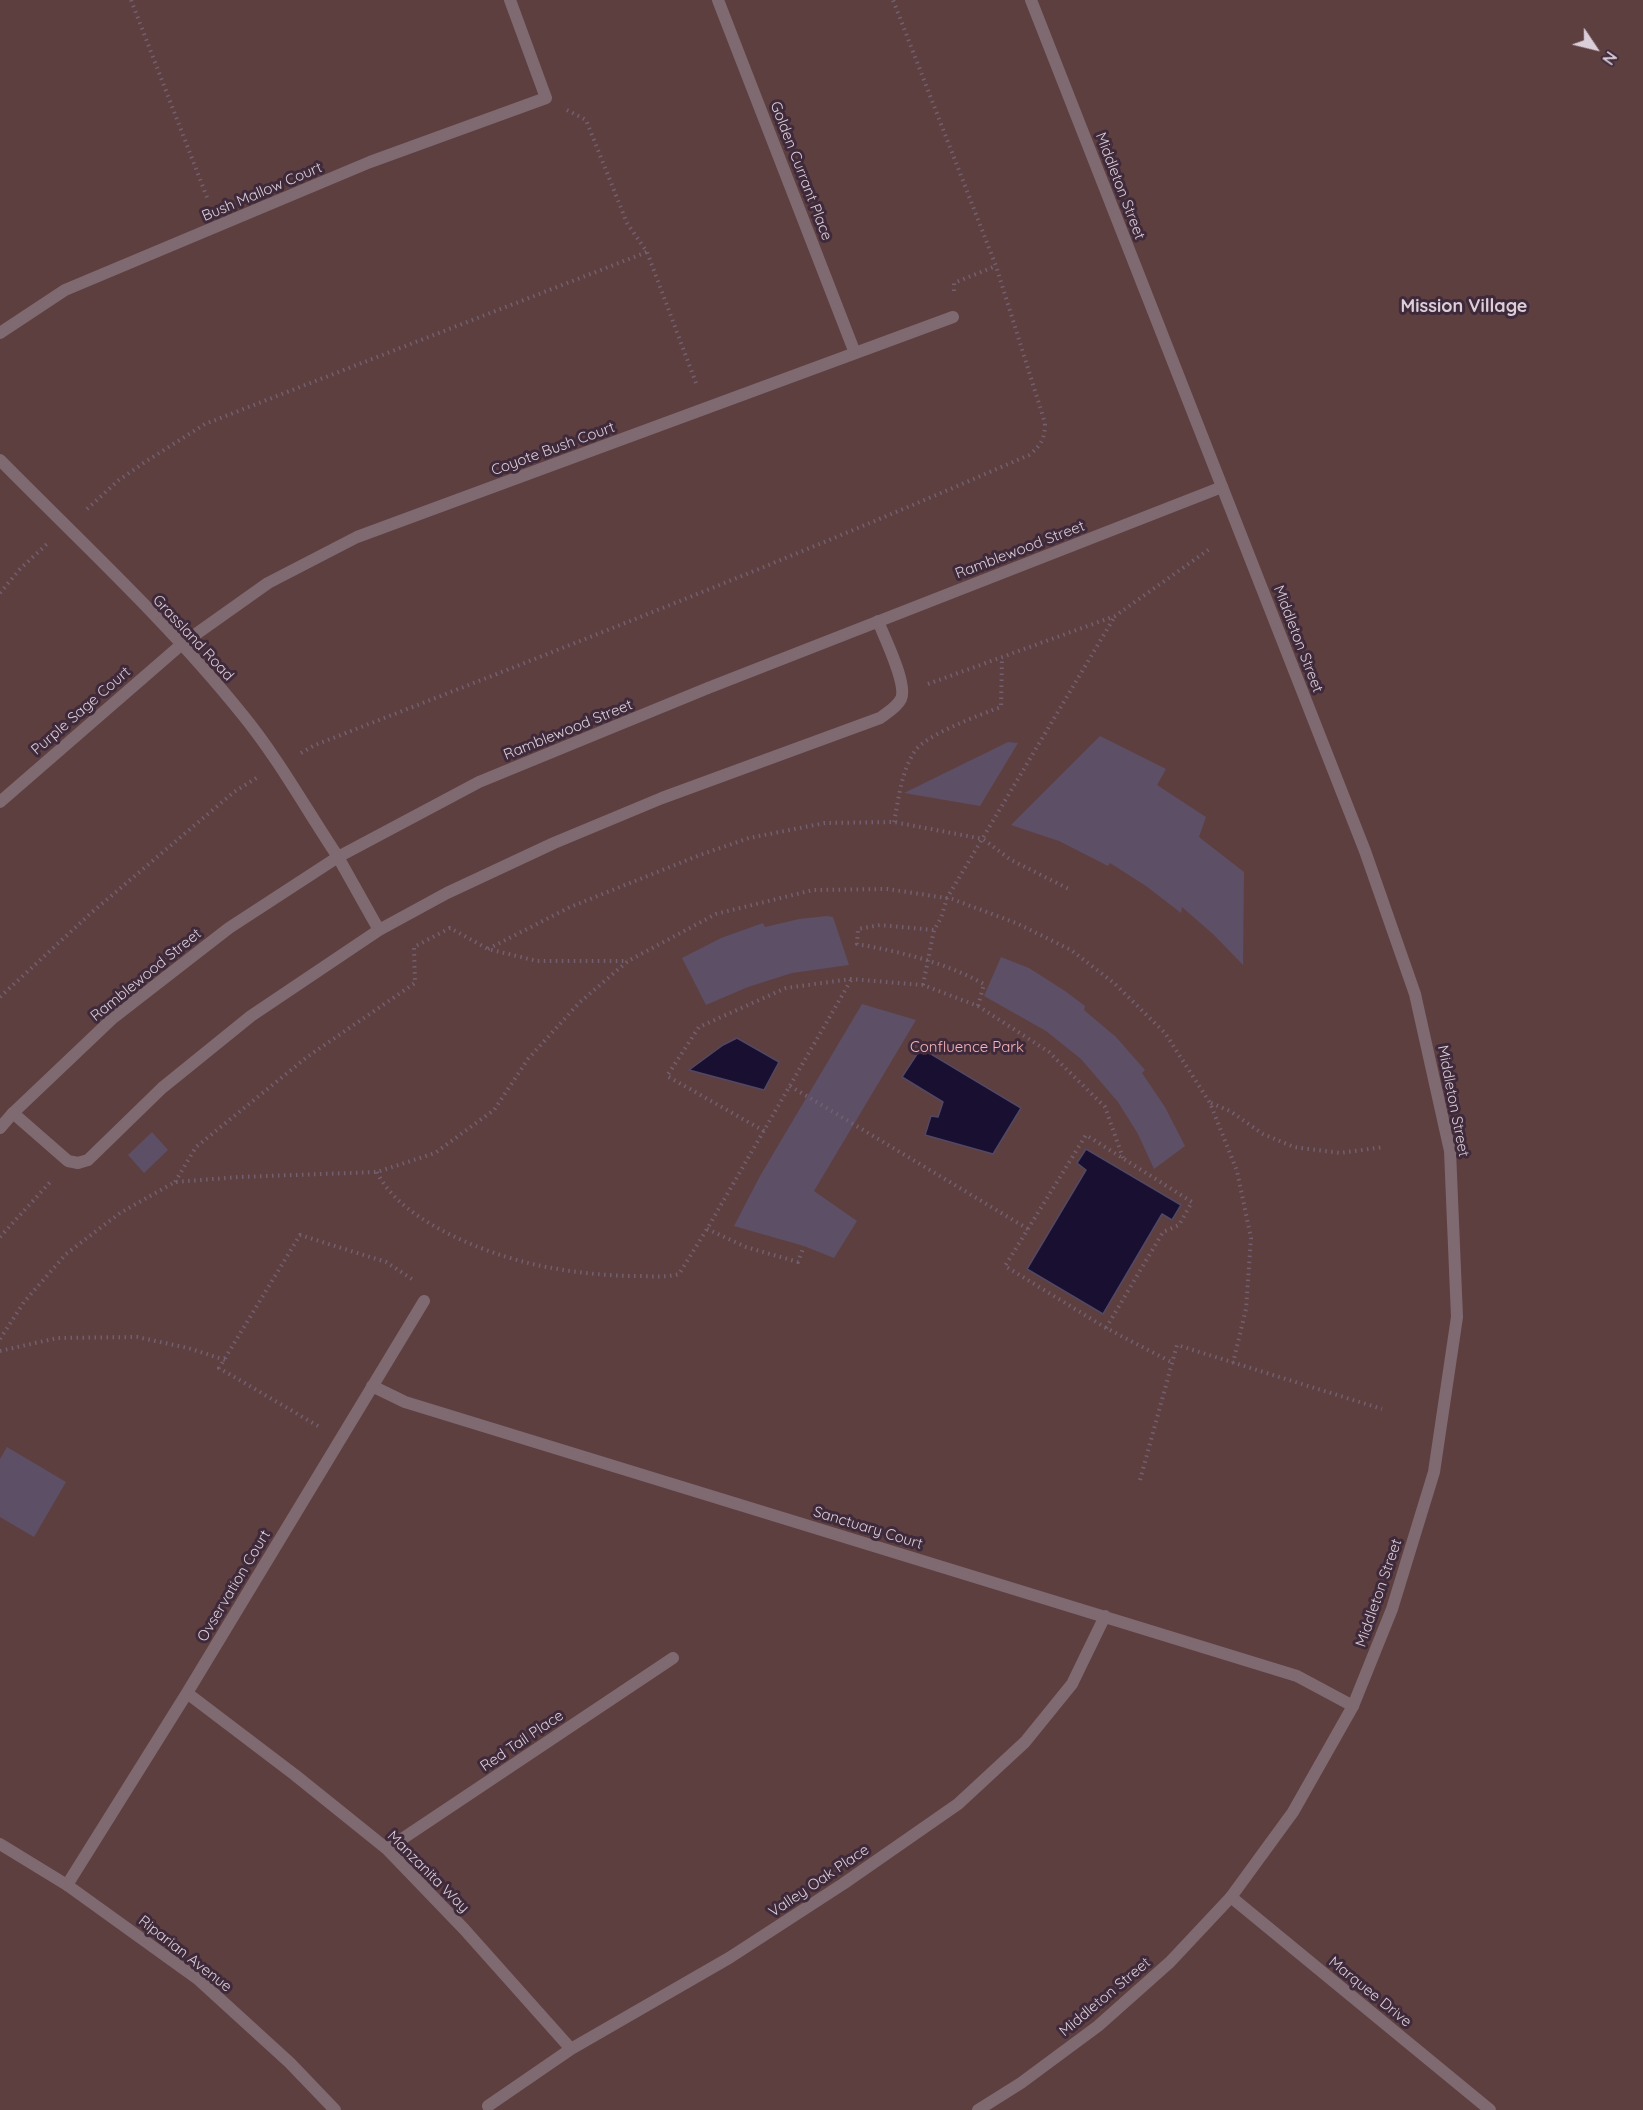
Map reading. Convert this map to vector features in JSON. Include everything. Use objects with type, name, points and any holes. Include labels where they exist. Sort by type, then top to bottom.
[{"type":"street","points":[[510,0],[546,98]]},
{"type":"street","name":"Golden Currant Place","points":[[718,0],[855,353]]},
{"type":"street","name":"Middleton Street","points":[[978,2110],[1022,2083],[1098,2026],[1170,1962],[1231,1897],[1293,1812],[1353,1706],[1392,1609],[1434,1472],[1457,1317],[1450,1151],[1415,994],[1365,851],[1031,0]]},
{"type":"street","name":"Bush Mallow Court","points":[[0,333],[65,290],[370,162],[546,98]]},
{"type":"street","name":"Coyote Bush Court","points":[[182,644],[268,583],[357,537],[953,317]]},
{"type":"street","name":"Grassland Road","points":[[0,460],[182,644],[242,714],[279,764],[338,857],[379,930]]},
{"type":"street","name":"Ramblewood Street","points":[[0,1128],[122,1011],[229,928],[338,857],[479,782],[879,621],[1222,487]]},
{"type":"street","points":[[14,1113],[69,1161],[78,1163],[88,1160],[162,1088],[251,1016],[379,930],[447,893],[554,843],[662,798],[880,718],[896,705],[902,694],[903,686],[879,621]]},
{"type":"street","name":"Purple Sage Court","points":[[0,802],[182,644]]},
{"type":"street","name":"Ovservation Court","points":[[67,1885],[187,1693],[424,1301]]},
{"type":"street","name":"Sanctuary Court","points":[[372,1386],[405,1402],[1297,1676],[1353,1706]]},
{"type":"street","name":"Valley Oak Place","points":[[488,2106],[571,2049],[729,1958],[843,1884],[958,1804],[1025,1742],[1072,1684],[1106,1616]]},
{"type":"street","name":"Red Tail Place","points":[[387,1849],[673,1658]]},
{"type":"street","name":"Manzanita Way","points":[[187,1693],[387,1849],[464,1929],[571,2049]]},
{"type":"street","name":"Riparian Avenue","points":[[0,1844],[67,1885],[199,1980],[290,2062],[335,2110]]},
{"type":"street","name":"Marquee Drive","points":[[1231,1897],[1490,2110]]},
{"type":"path","points":[[131,0],[218,226]]},
{"type":"path","points":[[0,997],[91,913],[218,805],[234,792],[279,764],[315,745],[583,640],[918,503],[1029,455],[1038,448],[1043,440],[1045,423],[996,266],[893,0]]},
{"type":"path","points":[[546,98],[586,120],[627,224],[648,252],[705,409]]},
{"type":"path","points":[[0,593],[20,569],[119,480],[206,424],[648,252]]},
{"type":"path","points":[[953,317],[954,283],[996,266]]},
{"type":"path","points":[[902,694],[1115,616],[1211,549]]},
{"type":"path","points":[[923,985],[934,930],[941,918],[947,898],[1115,616]]},
{"type":"path","points":[[894,822],[902,778],[916,749],[947,729],[1001,707],[1002,658]]},
{"type":"path","points":[[488,949],[570,907],[700,855],[748,838],[825,823],[894,822],[982,839],[1011,860],[1071,890]]},
{"type":"path","points":[[0,1339],[24,1302],[66,1254],[120,1213],[175,1182],[239,1177],[377,1172],[435,1153],[494,1110],[528,1059],[572,1011],[628,961],[716,914],[813,890],[888,889],[947,898],[1016,923],[1071,950],[1114,983],[1165,1033],[1210,1103],[1237,1171],[1251,1238],[1246,1309],[1233,1363]]},
{"type":"path","points":[[934,930],[880,925],[858,929],[857,945],[895,951],[928,960],[967,975],[984,984],[978,1006]]},
{"type":"path","points":[[175,1182],[196,1147],[205,1139],[307,1057],[415,983],[414,947],[450,928],[488,949],[537,961],[628,961]]},
{"type":"path","points":[[377,1172],[383,1186],[403,1204],[434,1226],[447,1234],[501,1254],[550,1268],[616,1276],[679,1274],[851,979]]},
{"type":"path","points":[[764,1131],[667,1076],[699,1027],[786,988],[851,979],[923,985],[978,1006],[1049,1052],[1105,1107],[1123,1158]]},
{"type":"path","points":[[790,1086],[1028,1229]]},
{"type":"path","points":[[1210,1103],[1230,1111],[1263,1134],[1294,1147],[1340,1153],[1384,1147]]},
{"type":"path","points":[[1106,1328],[1163,1232],[1179,1225],[1192,1202],[1086,1135],[1005,1266],[1106,1328],[1173,1364]]},
{"type":"path","points":[[0,1237],[69,1161]]},
{"type":"path","points":[[707,1229],[746,1247],[798,1262],[804,1246]]},
{"type":"path","points":[[340,1439],[219,1368],[300,1234],[386,1262],[431,1291],[424,1301]]},
{"type":"path","points":[[0,1352],[57,1338],[137,1337],[188,1348],[225,1360]]},
{"type":"path","points":[[1140,1480],[1178,1345],[1382,1409]]},
{"type":"green space","name":"Confluence Park","points":[[0,0],[1643,0],[1643,2110],[0,2110]]},
{"type":"shaded area","points":[[737,1038],[779,1062],[764,1090],[689,1070],[723,1045]]},
{"type":"shaded area","points":[[921,1048],[1021,1108],[993,1154],[925,1135],[931,1116],[938,1117],[943,1102],[902,1077]]},
{"type":"shaded area","points":[[1086,1149],[1181,1205],[1172,1220],[1162,1214],[1103,1314],[1027,1269],[1086,1170],[1077,1163]]},
{"type":"building","points":[[1100,736],[1166,769],[1157,785],[1206,817],[1199,837],[1244,872],[1243,965],[1182,907],[1181,913],[1146,886],[1110,863],[1108,866],[1059,841],[1011,825]]},
{"type":"building","points":[[1008,742],[1018,743],[980,806],[904,793]]},
{"type":"building","points":[[833,917],[849,965],[792,973],[748,987],[706,1005],[682,958],[721,938],[763,923],[765,927],[799,919]]},
{"type":"building","points":[[1001,957],[1029,968],[1065,991],[1085,1006],[1084,1010],[1116,1037],[1145,1070],[1142,1073],[1165,1107],[1185,1146],[1154,1169],[1138,1134],[1118,1102],[1081,1059],[1046,1031],[984,996]]},
{"type":"building","points":[[862,1004],[916,1020],[814,1191],[857,1221],[834,1258],[804,1246],[734,1226],[760,1176]]},
{"type":"building","points":[[152,1132],[168,1150],[144,1173],[128,1155]]},
{"type":"building","points":[[7,1447],[66,1482],[34,1537],[0,1517],[0,1459]]},
{"type":"district","name":"Mission Village","points":[[1464,307]]}]
